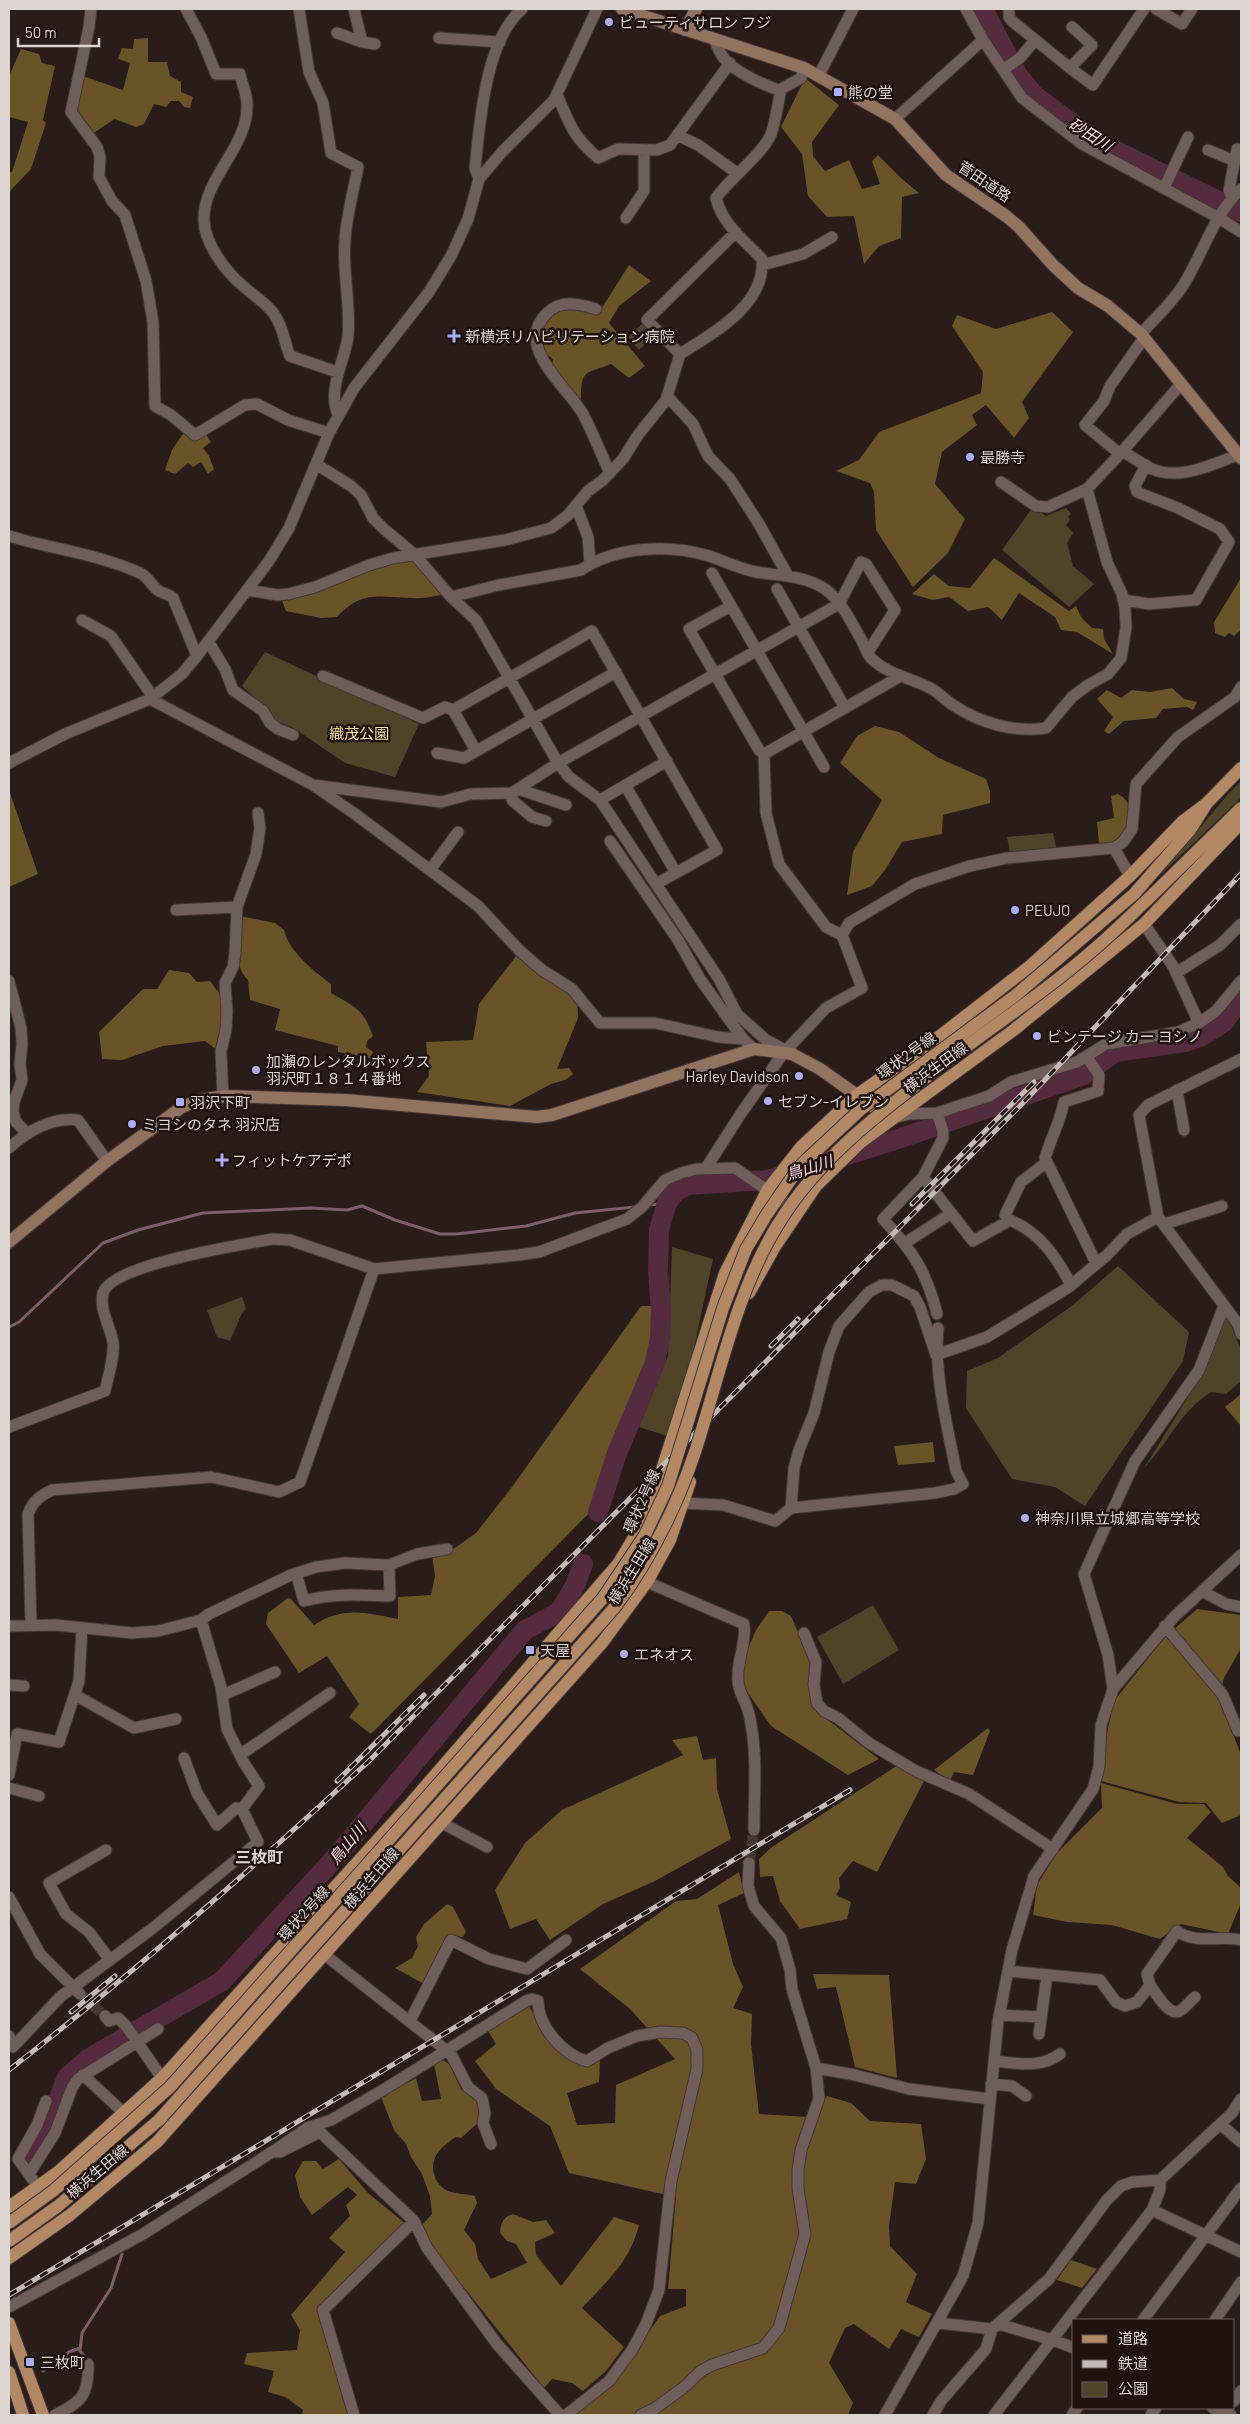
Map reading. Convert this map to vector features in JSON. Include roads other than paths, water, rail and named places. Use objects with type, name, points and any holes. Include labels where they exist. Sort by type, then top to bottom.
[{"type":"main road","name":"環状2号線","points":[[9,2223],[53,2192],[170,2087],[604,1598],[646,1535],[668,1486],[723,1308],[746,1249],[766,1214],[800,1166],[860,1110],[1016,995],[1134,894],[1190,830],[1207,804],[1241,768]]},
{"type":"main road","name":"横浜生田線","points":[[9,2207],[58,2172],[162,2078],[410,1804],[618,1564],[647,1516],[725,1273],[768,1189],[801,1147],[858,1095],[936,1039],[1030,966],[1130,876],[1183,821],[1207,804]]},
{"type":"main road","name":"環状2号線","points":[[9,2242],[58,2206],[159,2120],[585,1643],[631,1585],[662,1532],[679,1493],[695,1450],[739,1309],[760,1257],[777,1225],[812,1177],[865,1124],[1091,952],[1241,808]]},
{"type":"main road","name":"横浜生田線","points":[[9,2258],[70,2215],[157,2142],[602,1643],[647,1582],[670,1540],[698,1460],[729,1345],[744,1302],[774,1248],[816,1186],[860,1143],[1015,1029],[1144,924],[1241,823]]},
{"type":"main road","points":[[9,2322],[44,2415]]},
{"type":"main road","points":[[9,2372],[23,2415]]},
{"type":"street","points":[[90,9],[89,27],[71,112],[97,147],[100,157],[100,177],[112,201],[126,215],[146,281],[153,322],[155,406],[172,415],[195,435],[245,405],[257,404],[288,420],[329,433]]},
{"type":"street","points":[[186,9],[216,74],[240,74],[247,103],[246,115],[239,137],[208,199],[204,222],[206,232],[226,267],[240,284],[273,313],[284,332],[286,347],[290,356],[337,372]]},
{"type":"street","points":[[299,9],[309,72],[323,103],[331,152],[358,168],[345,240],[349,302],[348,338],[337,372],[335,408],[338,415]]},
{"type":"street","points":[[354,9],[362,42]]},
{"type":"street","points":[[479,180],[474,168],[481,111],[491,65],[500,42],[512,21],[522,9]]},
{"type":"street","points":[[9,763],[65,734],[152,698],[182,674],[197,656],[269,561],[289,528],[329,433],[354,388],[428,292],[452,256],[468,219],[479,180],[557,95],[596,9]]},
{"type":"street","name":"菅田道路","points":[[622,9],[804,68],[895,119],[946,175],[1019,226],[1053,265],[1078,288],[1108,306],[1143,336],[1240,456]]},
{"type":"street","points":[[684,30],[696,9]]},
{"type":"street","points":[[819,75],[854,9]]},
{"type":"street","points":[[966,9],[983,40],[1005,68],[1022,98],[1082,144],[1164,188],[1221,214],[1241,232]]},
{"type":"street","points":[[1009,9],[1009,17],[1012,21],[1094,85],[1144,9]]},
{"type":"street","points":[[1156,9],[1182,24],[1192,9]]},
{"type":"street","points":[[1070,68],[1092,45],[1072,27]]},
{"type":"street","points":[[337,34],[375,44]]},
{"type":"street","points":[[439,38],[500,42]]},
{"type":"street","points":[[714,39],[723,57],[730,63],[766,86],[781,91]]},
{"type":"street","points":[[895,119],[983,40]]},
{"type":"street","points":[[1005,68],[1019,58],[1035,40]]},
{"type":"street","points":[[557,95],[570,128],[580,142],[598,158],[618,149],[657,150],[670,145],[730,63]]},
{"type":"street","points":[[246,590],[278,595],[288,594],[315,587],[370,565],[416,554],[535,534],[551,528],[576,506],[588,491],[624,459],[638,435],[667,396],[680,354],[730,322],[746,306],[758,282],[762,258],[736,232],[719,211],[716,198],[737,173],[763,148],[771,134],[781,91],[801,78],[804,68]]},
{"type":"street","points":[[677,135],[698,145],[737,173]]},
{"type":"street","points":[[1164,188],[1188,138]]},
{"type":"street","points":[[1232,197],[1229,190],[1234,161],[1237,149],[1241,151]]},
{"type":"street","points":[[626,218],[644,191],[644,150]]},
{"type":"street","points":[[1208,150],[1234,161]]},
{"type":"street","points":[[1240,456],[1190,472],[1170,472],[1154,469],[1121,453],[1085,425],[1104,401],[1110,386],[1143,336],[1183,286],[1221,214],[1232,197],[1241,189]]},
{"type":"street","points":[[680,354],[646,320],[736,232]]},
{"type":"street","points":[[762,265],[803,254],[832,237]]},
{"type":"street","points":[[596,309],[563,303],[551,309],[541,319],[536,330],[536,345],[542,359],[582,413],[610,473]]},
{"type":"street","points":[[1001,482],[1036,506],[1048,507],[1088,489],[1181,384]]},
{"type":"street","points":[[667,396],[693,424],[708,456],[730,479],[775,550],[788,576]]},
{"type":"street","points":[[316,464],[351,486],[360,495],[374,518],[384,529],[416,554],[451,596],[476,620],[558,763],[569,777],[600,800],[719,979],[737,1014],[766,1040],[820,1069],[891,1119],[910,1114],[937,1113],[989,1096],[1011,1082],[1066,1067],[1087,1057],[1106,1044],[1178,1032],[1198,1023],[1216,1011],[1241,981]]},
{"type":"street","points":[[1123,600],[1149,604],[1196,600],[1229,542],[1220,529],[1178,508],[1137,492],[1136,486],[1146,465]]},
{"type":"street","points":[[451,596],[581,570],[590,564],[622,552],[679,550],[708,556],[755,572],[788,576],[811,582],[826,590],[846,612],[871,658],[899,677],[932,689],[974,717],[1006,728],[1030,730],[1046,728],[1072,698],[1088,685],[1108,674],[1121,658],[1126,628],[1123,600],[1108,562],[1088,489]]},
{"type":"street","points":[[576,506],[588,537],[590,564]]},
{"type":"street","points":[[9,536],[90,555],[141,573],[150,579],[159,591],[173,598],[197,656]]},
{"type":"street","points":[[546,821],[526,813],[512,800],[515,791],[558,763],[839,604],[861,562],[866,564],[895,610],[868,652]]},
{"type":"street","points":[[712,573],[824,767]]},
{"type":"street","points":[[777,589],[845,708]]},
{"type":"street","points":[[706,1168],[740,1115],[788,1053],[790,1046],[826,1008],[862,988],[842,935],[826,927],[779,864],[766,813],[764,754],[759,750],[689,629],[731,606]]},
{"type":"street","points":[[82,620],[111,636],[152,698],[313,785],[478,906],[519,950],[542,970],[572,989],[600,1023],[655,1023],[718,1037],[743,1040]]},
{"type":"street","points":[[453,710],[592,631],[718,850],[656,884]]},
{"type":"street","points":[[208,641],[225,669],[233,690],[263,711],[270,723],[278,730],[293,735]]},
{"type":"street","points":[[437,753],[464,758],[616,672]]},
{"type":"street","points":[[323,676],[422,718],[445,707],[453,710],[476,751]]},
{"type":"street","points":[[764,754],[899,677]]},
{"type":"street","points":[[842,935],[849,923],[915,884],[970,866],[1007,858],[1114,848],[1123,842],[1132,829],[1136,784],[1178,737],[1235,697],[1241,687]]},
{"type":"street","points":[[600,800],[667,761]]},
{"type":"street","points":[[313,785],[441,802],[471,794],[515,791],[566,805]]},
{"type":"street","points":[[625,785],[676,873]]},
{"type":"street","points":[[223,1097],[221,1051],[228,1011],[224,983],[234,960],[237,906],[256,854],[260,828],[258,813]]},
{"type":"street","points":[[430,870],[458,832]]},
{"type":"street","points":[[610,841],[678,940],[700,979],[743,1040],[754,1049]]},
{"type":"street","points":[[1114,848],[1130,876]]},
{"type":"street","points":[[176,910],[237,906]]},
{"type":"street","points":[[1144,924],[1176,973],[1198,1023]]},
{"type":"street","points":[[1176,973],[1220,945],[1241,924]]},
{"type":"street","points":[[9,982],[21,1028],[22,1044],[20,1064],[22,1080],[14,1102],[13,1112],[16,1122],[26,1132]]},
{"type":"street","points":[[9,1242],[107,1161],[182,1107],[200,1100],[223,1097],[362,1101],[537,1117],[552,1115],[754,1049],[788,1053]]},
{"type":"street","points":[[1087,1057],[1099,1075],[1098,1091],[1064,1102],[1059,1124],[1050,1139],[1045,1158],[1096,1263]]},
{"type":"street","points":[[1241,1059],[1148,1105],[1140,1115],[1161,1220],[1238,1324],[1241,1334]]},
{"type":"street","points":[[1177,1090],[1184,1130]]},
{"type":"street","points":[[937,1113],[943,1131],[943,1138],[922,1177],[883,1219],[920,1263],[932,1294],[937,1314]]},
{"type":"street","points":[[9,1148],[26,1132],[54,1122],[78,1120],[107,1161]]},
{"type":"street","points":[[1047,1162],[1021,1182],[1005,1215],[1007,1219],[1036,1236],[1050,1249],[1071,1285]]},
{"type":"street","points":[[9,1427],[105,1391],[113,1343],[102,1301],[104,1292],[110,1282],[157,1262],[272,1239],[290,1240],[374,1269],[538,1252],[627,1219],[642,1207],[665,1180],[681,1173],[706,1168],[735,1168],[799,1212]]},
{"type":"street","points":[[922,1177],[973,1241],[1005,1223],[1007,1219]]},
{"type":"street","points":[[936,1355],[987,1337],[1071,1285],[1127,1234],[1161,1220],[1222,1206]]},
{"type":"street","points":[[905,1243],[950,1214]]},
{"type":"street","points":[[31,1625],[28,1514],[32,1503],[52,1490],[211,1477],[279,1492],[300,1482],[374,1269]]},
{"type":"street","points":[[682,1503],[723,1505],[776,1521],[791,1508],[935,1494],[954,1489],[963,1484],[956,1471],[936,1355],[920,1307],[914,1296],[892,1285],[882,1285],[869,1292],[839,1326],[829,1352],[814,1413],[798,1450],[794,1468],[791,1508]]},
{"type":"street","points":[[1113,1689],[1108,1655],[1084,1574],[1135,1461],[1199,1370],[1224,1306]]},
{"type":"street","points":[[936,1355],[938,1328]]},
{"type":"street","points":[[9,1626],[31,1625],[140,1632],[158,1631],[201,1620],[209,1614],[296,1573],[316,1567],[345,1563],[390,1565],[417,1554],[447,1549]]},
{"type":"street","points":[[885,2415],[963,2276],[978,2223],[999,2015],[1008,1971],[1032,1883],[1093,1789],[1099,1767],[1101,1725],[1113,1689],[1165,1626],[1241,1555]]},
{"type":"street","points":[[296,1573],[304,1601],[324,1595],[390,1596],[390,1565]]},
{"type":"street","points":[[647,1582],[744,1624],[745,1633],[737,1664],[738,1684],[749,1713],[754,1753],[754,1830]]},
{"type":"street","points":[[1202,1591],[1226,1604],[1241,1607]]},
{"type":"street","points":[[201,1620],[223,1695],[227,1729],[240,1755],[260,1786],[242,1809]]},
{"type":"street","points":[[1165,1626],[1223,1695],[1240,1733]]},
{"type":"street","points":[[9,1775],[17,1734],[59,1742],[79,1681],[82,1628]]},
{"type":"street","points":[[804,1633],[816,1662],[814,1686],[818,1702],[824,1711],[838,1718],[869,1743],[916,1771],[969,1794],[1053,1849]]},
{"type":"street","points":[[223,1695],[275,1672]]},
{"type":"street","points":[[9,1685],[24,1686]]},
{"type":"street","points":[[240,1755],[330,1693]]},
{"type":"street","points":[[75,1695],[134,1728],[176,1719]]},
{"type":"street","points":[[184,1758],[197,1793],[217,1825],[236,1808],[242,1809]]},
{"type":"street","points":[[9,1788],[39,1796]]},
{"type":"street","points":[[9,2036],[13,2047],[60,1997],[77,1991],[110,1960],[258,1842],[242,1809]]},
{"type":"street","points":[[442,1823],[487,1847]]},
{"type":"street","points":[[106,1850],[49,1883],[66,1914],[89,1932],[110,1960]]},
{"type":"street","points":[[641,2415],[654,2409],[683,2388],[701,2371],[712,2365],[763,2348],[778,2328],[805,2234],[798,2189],[798,2170],[801,2150],[819,2098],[816,2068],[792,1989],[790,1970],[781,1938],[754,1906],[748,1886],[750,1863]]},
{"type":"street","points":[[9,1897],[40,1954],[77,1991]]},
{"type":"street","points":[[1195,1997],[1180,2011],[1169,2010],[1150,1985],[1147,1974],[1177,1931],[1181,1934],[1210,1940],[1241,1940]]},
{"type":"street","points":[[410,2021],[450,1940],[490,1959],[526,1969],[566,1940]]},
{"type":"street","points":[[325,1955],[447,2051],[468,2087],[482,2098],[485,2113],[484,2123],[490,2144]]},
{"type":"street","points":[[1008,1971],[1100,1980],[1116,2002],[1125,2006],[1137,2002],[1150,1985]]},
{"type":"street","points":[[1039,2034],[1047,1975]]},
{"type":"street","points":[[9,2307],[143,2234],[308,2128],[331,2120],[447,2051],[526,2000],[532,1999],[538,2001],[538,2011],[550,2034],[576,2058],[587,2061],[591,2060],[608,2048],[637,2036],[660,2032],[683,2033],[692,2038],[697,2050],[697,2069],[671,2181],[659,2290],[646,2324],[632,2350],[609,2381],[566,2415]]},
{"type":"street","points":[[999,2015],[1041,2017]]},
{"type":"street","points":[[105,2016],[109,2021],[118,2018],[126,2026],[162,2078]]},
{"type":"street","points":[[29,2174],[55,2132],[72,2088],[83,2075],[158,2029]]},
{"type":"street","points":[[994,2061],[1034,2064],[1050,2061],[1060,2054]]},
{"type":"street","points":[[816,2068],[855,2075],[909,2089],[990,2099]]},
{"type":"street","points":[[83,2075],[124,2113]]},
{"type":"street","points":[[991,2084],[1012,2086],[1026,2096]]},
{"type":"street","points":[[933,2415],[941,2401],[986,2349],[995,2327],[1048,2279],[1106,2201],[1121,2186],[1132,2182],[1160,2180],[1232,2113],[1241,2099]]},
{"type":"street","points":[[38,2186],[18,2159],[37,2125],[46,2101]]},
{"type":"street","points":[[1220,2124],[1241,2142]]},
{"type":"street","points":[[272,2152],[280,2152],[320,2132],[414,2221],[427,2248],[497,2344],[560,2415]]},
{"type":"street","points":[[994,2415],[1152,2210],[1160,2190],[1160,2180]]},
{"type":"street","points":[[1144,2319],[1241,2188]]},
{"type":"street","points":[[1152,2210],[1241,2252]]},
{"type":"street","points":[[354,2415],[323,2310],[414,2221]]},
{"type":"street","points":[[1216,2319],[1241,2282]]},
{"type":"street","points":[[938,2323],[995,2327],[1053,2340],[1072,2347]]},
{"type":"street","points":[[55,2415],[75,2405],[84,2394],[88,2382],[88,2364]]},
{"type":"waterway","name":"砂田川","points":[[983,9],[1017,74],[1034,95],[1094,140],[1241,212]]},
{"type":"waterway","name":"鳥山川","points":[[598,1512],[617,1453],[655,1363],[660,1338],[661,1312],[658,1270],[659,1230],[667,1203],[675,1192],[687,1185],[768,1180],[898,1139],[1084,1075],[1115,1052],[1185,1042],[1202,1036],[1224,1022],[1241,998]]},
{"type":"waterway","points":[[649,1205],[667,1203]]},
{"type":"waterway","points":[[9,1327],[19,1322],[103,1243],[138,1230],[203,1213],[311,1208],[347,1210],[362,1206],[395,1220],[440,1234],[457,1234],[526,1226],[575,1213],[635,1207]]},
{"type":"waterway","name":"鳥山川","points":[[28,2160],[49,2124],[67,2077],[88,2059],[222,1981],[334,1859],[525,1630],[559,1612],[575,1586],[583,1564]]},
{"type":"waterway","points":[[85,2357],[80,2351],[82,2333],[111,2288],[122,2254]]},
{"type":"waterway","points":[[43,2371],[69,2352],[80,2348]]},
{"type":"tunnel","points":[[749,1863],[754,1830]]},
{"type":"tunnel","points":[[80,1994],[105,2016]]},
{"type":"railway","points":[[9,2070],[102,1996],[192,1919],[369,1761],[1019,1107],[1241,874]]},
{"type":"railway","points":[[912,1204],[1034,1082]]},
{"type":"railway","points":[[771,1346],[798,1319]]},
{"type":"railway","points":[[337,1781],[424,1695]]},
{"type":"railway","points":[[9,2295],[850,1790]]},
{"type":"railway","points":[[71,2012],[115,1976]]},
{"type":"place","name":"ビューティサロン フジ","points":[[609,22]]},
{"type":"place","name":"熊の堂","points":[[838,92]]},
{"type":"place","name":"新横浜リハビリテーション病院","points":[[454,336]]},
{"type":"place","name":"最勝寺","points":[[970,457]]},
{"type":"place","name":"PEUJO","points":[[1015,910]]},
{"type":"place","name":"ビンテージ カー ヨシノ","points":[[1037,1036]]},
{"type":"place","name":"加瀬のレンタルボックス 羽沢町１８１４番地","points":[[256,1070]]},
{"type":"place","name":"Harley Davidson","points":[[799,1076]]},
{"type":"place","name":"セブン-イレブン","points":[[768,1101]]},
{"type":"place","name":"羽沢下町","points":[[180,1102]]},
{"type":"place","name":"ミヨシのタネ 羽沢店","points":[[132,1124]]},
{"type":"place","name":"フィットケアデポ","points":[[222,1160]]},
{"type":"place","name":"神奈川県立城郷高等学校","points":[[1025,1518]]},
{"type":"place","name":"天屋","points":[[530,1650]]},
{"type":"place","name":"エネオス","points":[[624,1654]]},
{"type":"place","name":"三枚町","points":[[30,2362]]},
{"type":"district","name":"三枚町","points":[[259,1856]]},
{"type":"park label","name":"織茂公園","points":[[359,733]]}]
